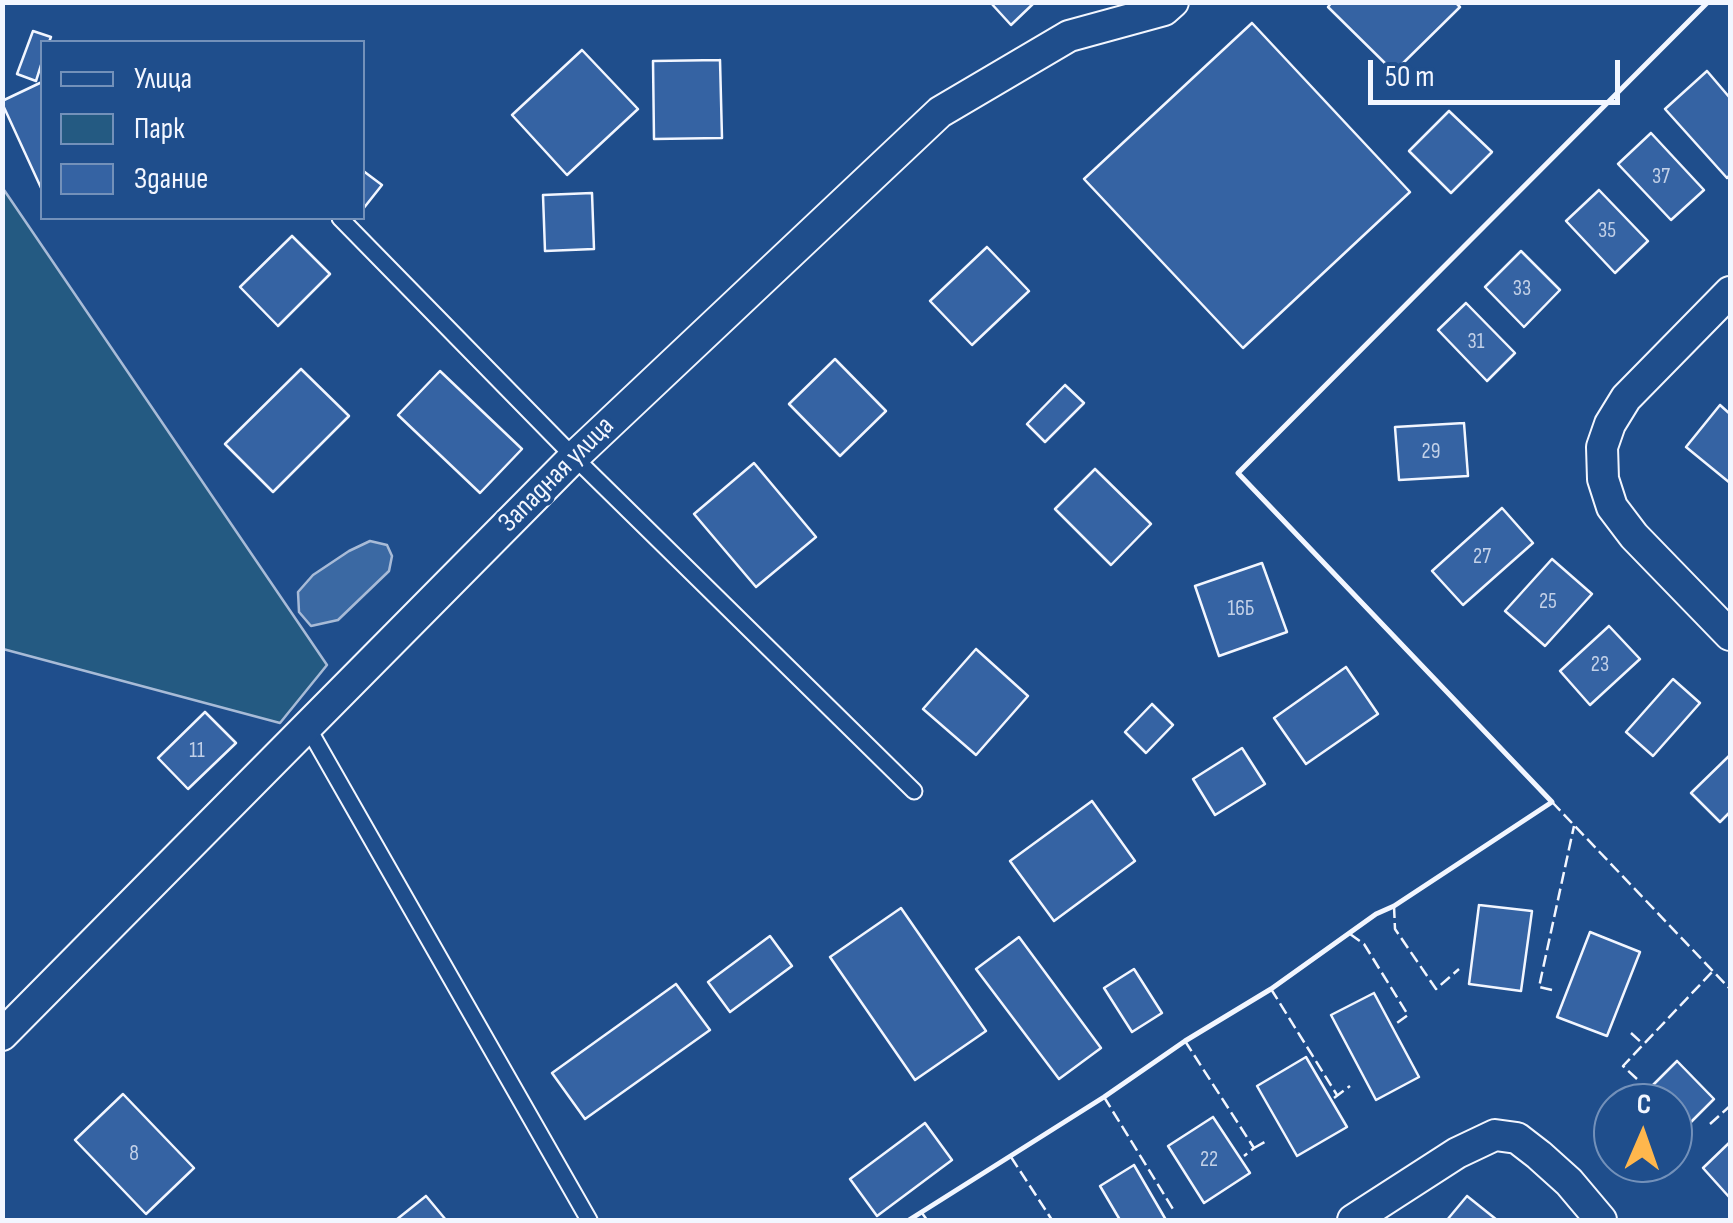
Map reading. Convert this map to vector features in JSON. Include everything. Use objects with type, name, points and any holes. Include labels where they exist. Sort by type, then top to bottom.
[{"type":"street","name":"Западная улица","points":[[2,1035],[574,456],[940,112],[1069,36],[1164,10],[1173,2]]},
{"type":"street","points":[[1730,292],[1626,398],[1602,447],[1603,479],[1612,507],[1634,536],[1730,635]]},
{"type":"street","points":[[1353,1220],[1458,1153],[1495,1135],[1517,1138],[1539,1155],[1602,1220]]},
{"type":"lane","points":[[342,220],[574,456],[914,791]]},
{"type":"lane","points":[[307,726],[589,1220]]},
{"type":"green space","points":[[2,187],[327,665],[280,723],[3,649]]},
{"type":"shaded area","points":[[370,541],[387,545],[392,556],[389,571],[338,620],[311,626],[299,612],[298,592],[313,575]]},
{"type":"building","points":[[990,2],[1035,2],[1011,25]]},
{"type":"building","points":[[1332,2],[1455,2],[1460,7],[1394,72],[1328,7]]},
{"type":"building","points":[[1252,23],[1410,192],[1243,348],[1084,179]]},
{"type":"building","points":[[33,31],[51,37],[40,40],[36,81],[17,74]]},
{"type":"building","points":[[582,50],[638,109],[567,175],[512,115]]},
{"type":"building","points":[[720,60],[722,138],[654,139],[653,61]]},
{"type":"building","points":[[1707,71],[1730,98],[1727,178],[1665,109]]},
{"type":"building","points":[[40,83],[40,186],[2,103]]},
{"type":"building","points":[[1449,111],[1492,152],[1451,193],[1409,151]]},
{"type":"building","points":[[1651,133],[1704,190],[1671,220],[1618,164]]},
{"type":"building","points":[[365,172],[382,185],[365,206]]},
{"type":"building","points":[[1599,190],[1648,241],[1615,273],[1566,221]]},
{"type":"building","points":[[592,193],[594,249],[545,251],[543,195]]},
{"type":"building","points":[[292,236],[330,274],[278,326],[240,287]]},
{"type":"building","points":[[987,247],[1029,291],[972,345],[930,301]]},
{"type":"building","points":[[1521,251],[1560,290],[1524,327],[1485,287]]},
{"type":"building","points":[[1466,303],[1515,353],[1487,381],[1438,330]]},
{"type":"building","points":[[835,359],[886,411],[840,456],[789,404]]},
{"type":"building","points":[[301,369],[349,416],[273,492],[225,444]]},
{"type":"building","points":[[440,371],[522,449],[480,493],[398,415]]},
{"type":"building","points":[[1065,385],[1084,403],[1045,442],[1027,424]]},
{"type":"building","points":[[1720,405],[1730,414],[1730,483],[1686,447]]},
{"type":"building","points":[[1464,423],[1468,476],[1399,480],[1395,427]]},
{"type":"building","points":[[754,463],[816,537],[756,587],[694,514]]},
{"type":"building","points":[[1095,469],[1151,524],[1111,565],[1055,509]]},
{"type":"building","points":[[1502,508],[1533,543],[1463,605],[1432,571]]},
{"type":"building","points":[[1552,559],[1592,594],[1545,646],[1505,611]]},
{"type":"building","points":[[1262,563],[1287,632],[1219,656],[1195,586]]},
{"type":"building","points":[[1609,626],[1640,659],[1590,705],[1560,671]]},
{"type":"building","points":[[976,649],[1028,696],[976,755],[923,709]]},
{"type":"building","points":[[1346,667],[1378,714],[1306,764],[1274,718]]},
{"type":"building","points":[[1673,679],[1700,703],[1653,756],[1626,732]]},
{"type":"building","points":[[1152,704],[1173,725],[1146,753],[1125,732]]},
{"type":"building","points":[[205,712],[236,743],[188,789],[158,758]]},
{"type":"building","points":[[1242,748],[1265,784],[1215,815],[1193,779]]},
{"type":"building","points":[[1730,755],[1730,812],[1720,822],[1691,793]]},
{"type":"building","points":[[1092,801],[1135,861],[1054,921],[1010,861]]},
{"type":"building","points":[[1479,905],[1532,911],[1521,991],[1469,984]]},
{"type":"building","points":[[901,908],[986,1031],[915,1080],[830,957]]},
{"type":"building","points":[[1590,932],[1640,952],[1607,1036],[1557,1017]]},
{"type":"building","points":[[770,936],[792,966],[730,1012],[708,982]]},
{"type":"building","points":[[1019,937],[1101,1048],[1059,1079],[976,969]]},
{"type":"building","points":[[1134,969],[1162,1013],[1132,1032],[1104,988]]},
{"type":"building","points":[[676,984],[710,1030],[585,1119],[552,1073]]},
{"type":"building","points":[[1374,993],[1419,1077],[1376,1100],[1331,1015]]},
{"type":"building","points":[[1306,1057],[1347,1127],[1297,1156],[1257,1086]]},
{"type":"building","points":[[1677,1061],[1714,1099],[1693,1120],[1693,1083],[1655,1083]]},
{"type":"building","points":[[123,1094],[194,1168],[146,1214],[75,1140]]},
{"type":"building","points":[[1213,1117],[1250,1173],[1204,1203],[1168,1146]]},
{"type":"building","points":[[925,1123],[952,1160],[877,1216],[850,1179]]},
{"type":"building","points":[[1730,1142],[1730,1198],[1703,1168]]},
{"type":"building","points":[[1134,1165],[1166,1220],[1120,1220],[1100,1186]]},
{"type":"building","points":[[426,1196],[446,1220],[396,1220]]},
{"type":"building","points":[[1467,1196],[1497,1220],[1447,1220]]},
{"type":"fence","points":[[1552,802],[1730,989]]},
{"type":"fence","points":[[1552,990],[1539,987],[1574,826]]},
{"type":"fence","points":[[1394,906],[1395,929],[1436,989],[1459,969]]},
{"type":"fence","points":[[1350,934],[1364,944],[1408,1015],[1394,1025]]},
{"type":"fence","points":[[1637,1079],[1623,1066],[1713,971]]},
{"type":"fence","points":[[1271,989],[1337,1095]]},
{"type":"fence","points":[[1631,1033],[1643,1044]]},
{"type":"fence","points":[[1185,1041],[1254,1148],[1244,1156]]},
{"type":"fence","points":[[1334,1098],[1350,1086]]},
{"type":"fence","points":[[1104,1097],[1173,1209]]},
{"type":"fence","points":[[1710,1124],[1730,1106]]},
{"type":"fence","points":[[1254,1148],[1268,1140]]},
{"type":"fence","points":[[1011,1157],[1052,1220]]},
{"type":"fence","points":[[922,1213],[927,1220]]},
{"type":"wall","points":[[909,1220],[1271,989],[1376,914],[1552,802],[1238,473],[1708,2]]}]
